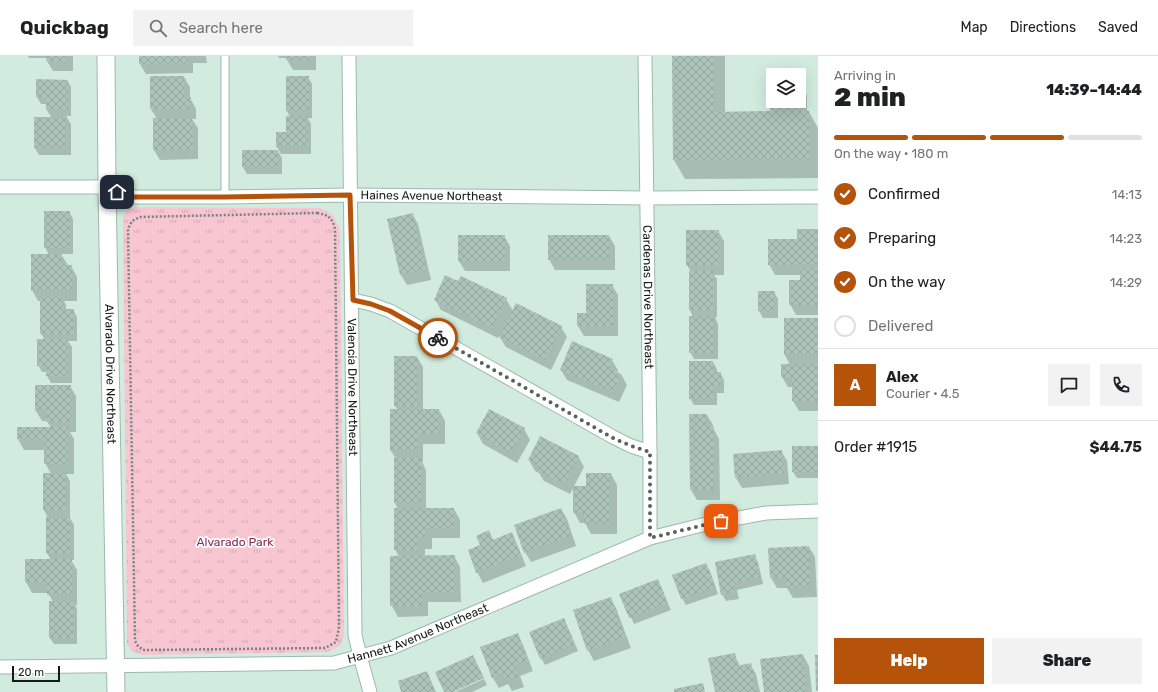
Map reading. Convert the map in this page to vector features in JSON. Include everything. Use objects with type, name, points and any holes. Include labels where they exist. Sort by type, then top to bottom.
[{"type":"street","name":"Alvarado Drive Northeast","points":[[106,56],[116,692]]},
{"type":"street","name":"Valencia Drive Northeast","points":[[349,56],[356,635],[370,692]]},
{"type":"street","name":"Cardenas Drive Northeast","points":[[645,56],[650,538]]},
{"type":"street","name":"Haines Avenue Northeast","points":[[0,187],[107,187],[127,197],[350,195],[647,198],[818,197]]},
{"type":"street","points":[[353,300],[371,304],[390,311],[613,438],[650,452]]},
{"type":"street","name":"Hannett Avenue Northeast","points":[[0,668],[334,663],[391,648],[650,538],[706,524],[766,513],[818,511]]},
{"type":"lane","points":[[225,56],[225,197]]},
{"type":"path","points":[[317,214],[326,215],[333,221],[335,229],[339,627],[336,642],[325,648],[143,650],[138,646],[135,633],[128,229],[132,221],[140,217],[317,214]]},
{"type":"green space","name":"Alvarado Park","points":[[135,207],[320,208],[333,215],[340,229],[344,635],[340,646],[327,652],[143,655],[131,651],[127,643],[123,219],[126,211]]},
{"type":"building","points":[[46,56],[67,56],[67,61],[46,61]]},
{"type":"building","points":[[139,56],[188,56],[188,63],[139,64]]},
{"type":"building","points":[[286,56],[311,56],[311,60],[286,60]]},
{"type":"building","points":[[672,56],[714,56],[715,112],[770,111],[770,108],[797,108],[797,111],[809,111],[810,159],[673,160]]},
{"type":"building","points":[[150,76],[184,76],[184,97],[191,97],[191,109],[150,109]]},
{"type":"building","points":[[286,76],[309,76],[309,111],[286,111]]},
{"type":"building","points":[[36,79],[68,80],[68,109],[46,109],[46,98],[36,97]]},
{"type":"building","points":[[286,116],[308,116],[308,147],[276,147],[276,132],[286,132]]},
{"type":"building","points":[[34,117],[67,117],[67,148],[34,148]]},
{"type":"building","points":[[192,117],[193,149],[153,150],[153,118]]},
{"type":"building","points":[[242,150],[278,150],[278,167],[242,167]]},
{"type":"building","points":[[44,211],[70,211],[70,248],[44,248]]},
{"type":"building","points":[[413,213],[426,269],[400,275],[387,219]]},
{"type":"building","points":[[797,229],[818,229],[818,264],[768,265],[768,239],[797,239]]},
{"type":"building","points":[[686,230],[719,230],[719,265],[686,265]]},
{"type":"building","points":[[458,235],[505,235],[505,261],[458,261]]},
{"type":"building","points":[[548,235],[609,235],[609,260],[548,260]]},
{"type":"building","points":[[31,254],[62,254],[62,265],[72,265],[72,291],[31,291]]},
{"type":"building","points":[[800,268],[818,268],[818,305],[789,305],[789,280],[800,280]]},
{"type":"building","points":[[689,271],[713,271],[713,310],[689,310]]},
{"type":"building","points":[[445,275],[458,281],[461,276],[507,298],[492,328],[434,300]]},
{"type":"building","points":[[586,284],[613,284],[613,326],[577,326],[577,313],[586,313]]},
{"type":"building","points":[[758,291],[775,291],[775,311],[758,311]]},
{"type":"building","points":[[40,297],[63,297],[63,309],[74,309],[74,334],[40,334]]},
{"type":"building","points":[[516,303],[562,326],[545,360],[499,337]]},
{"type":"building","points":[[689,316],[715,316],[715,353],[689,353]]},
{"type":"building","points":[[784,318],[818,318],[818,355],[784,355]]},
{"type":"building","points":[[37,339],[68,339],[68,376],[46,376],[46,366],[37,366]]},
{"type":"building","points":[[572,341],[613,359],[609,368],[621,374],[613,392],[560,370]]},
{"type":"building","points":[[394,356],[417,356],[417,406],[394,406]]},
{"type":"building","points":[[689,361],[713,361],[713,372],[721,372],[721,386],[713,386],[713,399],[689,399]]},
{"type":"building","points":[[781,364],[818,364],[818,401],[792,401],[792,377],[781,377]]},
{"type":"building","points":[[35,385],[71,385],[71,422],[46,422],[46,411],[35,411]]},
{"type":"building","points":[[390,409],[439,409],[439,434],[418,434],[418,451],[390,451]]},
{"type":"building","points":[[489,409],[525,428],[511,453],[476,433]]},
{"type":"building","points":[[689,414],[707,414],[707,427],[714,427],[715,490],[690,490]]},
{"type":"building","points":[[17,427],[68,427],[68,464],[44,464],[44,439],[17,439]]},
{"type":"building","points":[[540,436],[579,456],[564,484],[537,471],[539,466],[528,460]]},
{"type":"building","points":[[792,446],[818,446],[818,472],[792,472]]},
{"type":"building","points":[[782,450],[784,474],[735,478],[733,454]]},
{"type":"building","points":[[394,458],[421,458],[421,503],[394,503]]},
{"type":"building","points":[[43,473],[66,473],[66,510],[43,510]]},
{"type":"building","points":[[586,473],[611,473],[611,524],[584,524],[584,513],[573,513],[573,486],[586,486]]},
{"type":"building","points":[[394,508],[454,508],[454,528],[427,528],[427,538],[419,538],[419,550],[394,550]]},
{"type":"building","points":[[561,508],[571,536],[524,553],[514,525]]},
{"type":"building","points":[[46,517],[70,517],[70,553],[46,553]]},
{"type":"building","points":[[489,530],[493,540],[512,532],[521,555],[476,573],[468,550],[480,545],[476,536]]},
{"type":"building","points":[[809,546],[811,587],[786,588],[786,578],[770,578],[768,548]]},
{"type":"building","points":[[755,554],[760,577],[734,583],[735,592],[721,595],[715,562]]},
{"type":"building","points":[[455,555],[455,592],[422,592],[422,606],[390,606],[390,556]]},
{"type":"building","points":[[25,559],[72,559],[72,595],[47,595],[47,582],[25,582]]},
{"type":"building","points":[[706,563],[715,587],[681,599],[672,575]]},
{"type":"building","points":[[658,579],[668,603],[629,618],[619,594]]},
{"type":"building","points":[[611,597],[625,637],[587,651],[573,610]]},
{"type":"building","points":[[49,601],[74,601],[74,638],[49,638]]},
{"type":"building","points":[[564,618],[575,644],[540,659],[529,632]]},
{"type":"building","points":[[518,633],[528,660],[515,665],[519,676],[505,681],[503,674],[492,678],[480,647]]},
{"type":"building","points":[[735,653],[737,666],[751,663],[757,692],[715,692],[708,658]]},
{"type":"building","points":[[803,654],[807,692],[764,692],[760,659]]},
{"type":"building","points":[[473,655],[484,678],[453,692],[444,692],[435,672]]},
{"type":"building","points":[[815,655],[818,655],[818,691],[816,691]]},
{"type":"building","points":[[427,671],[435,692],[401,692],[398,681]]},
{"type":"building","points":[[703,683],[705,692],[674,692],[674,689]]},
{"type":"way so far","points":[[438,338],[613,438],[650,452],[650,538],[721,521]]},
{"type":"route","points":[[117,192],[127,197],[350,195],[353,300],[371,304],[390,311],[438,338]]}]
